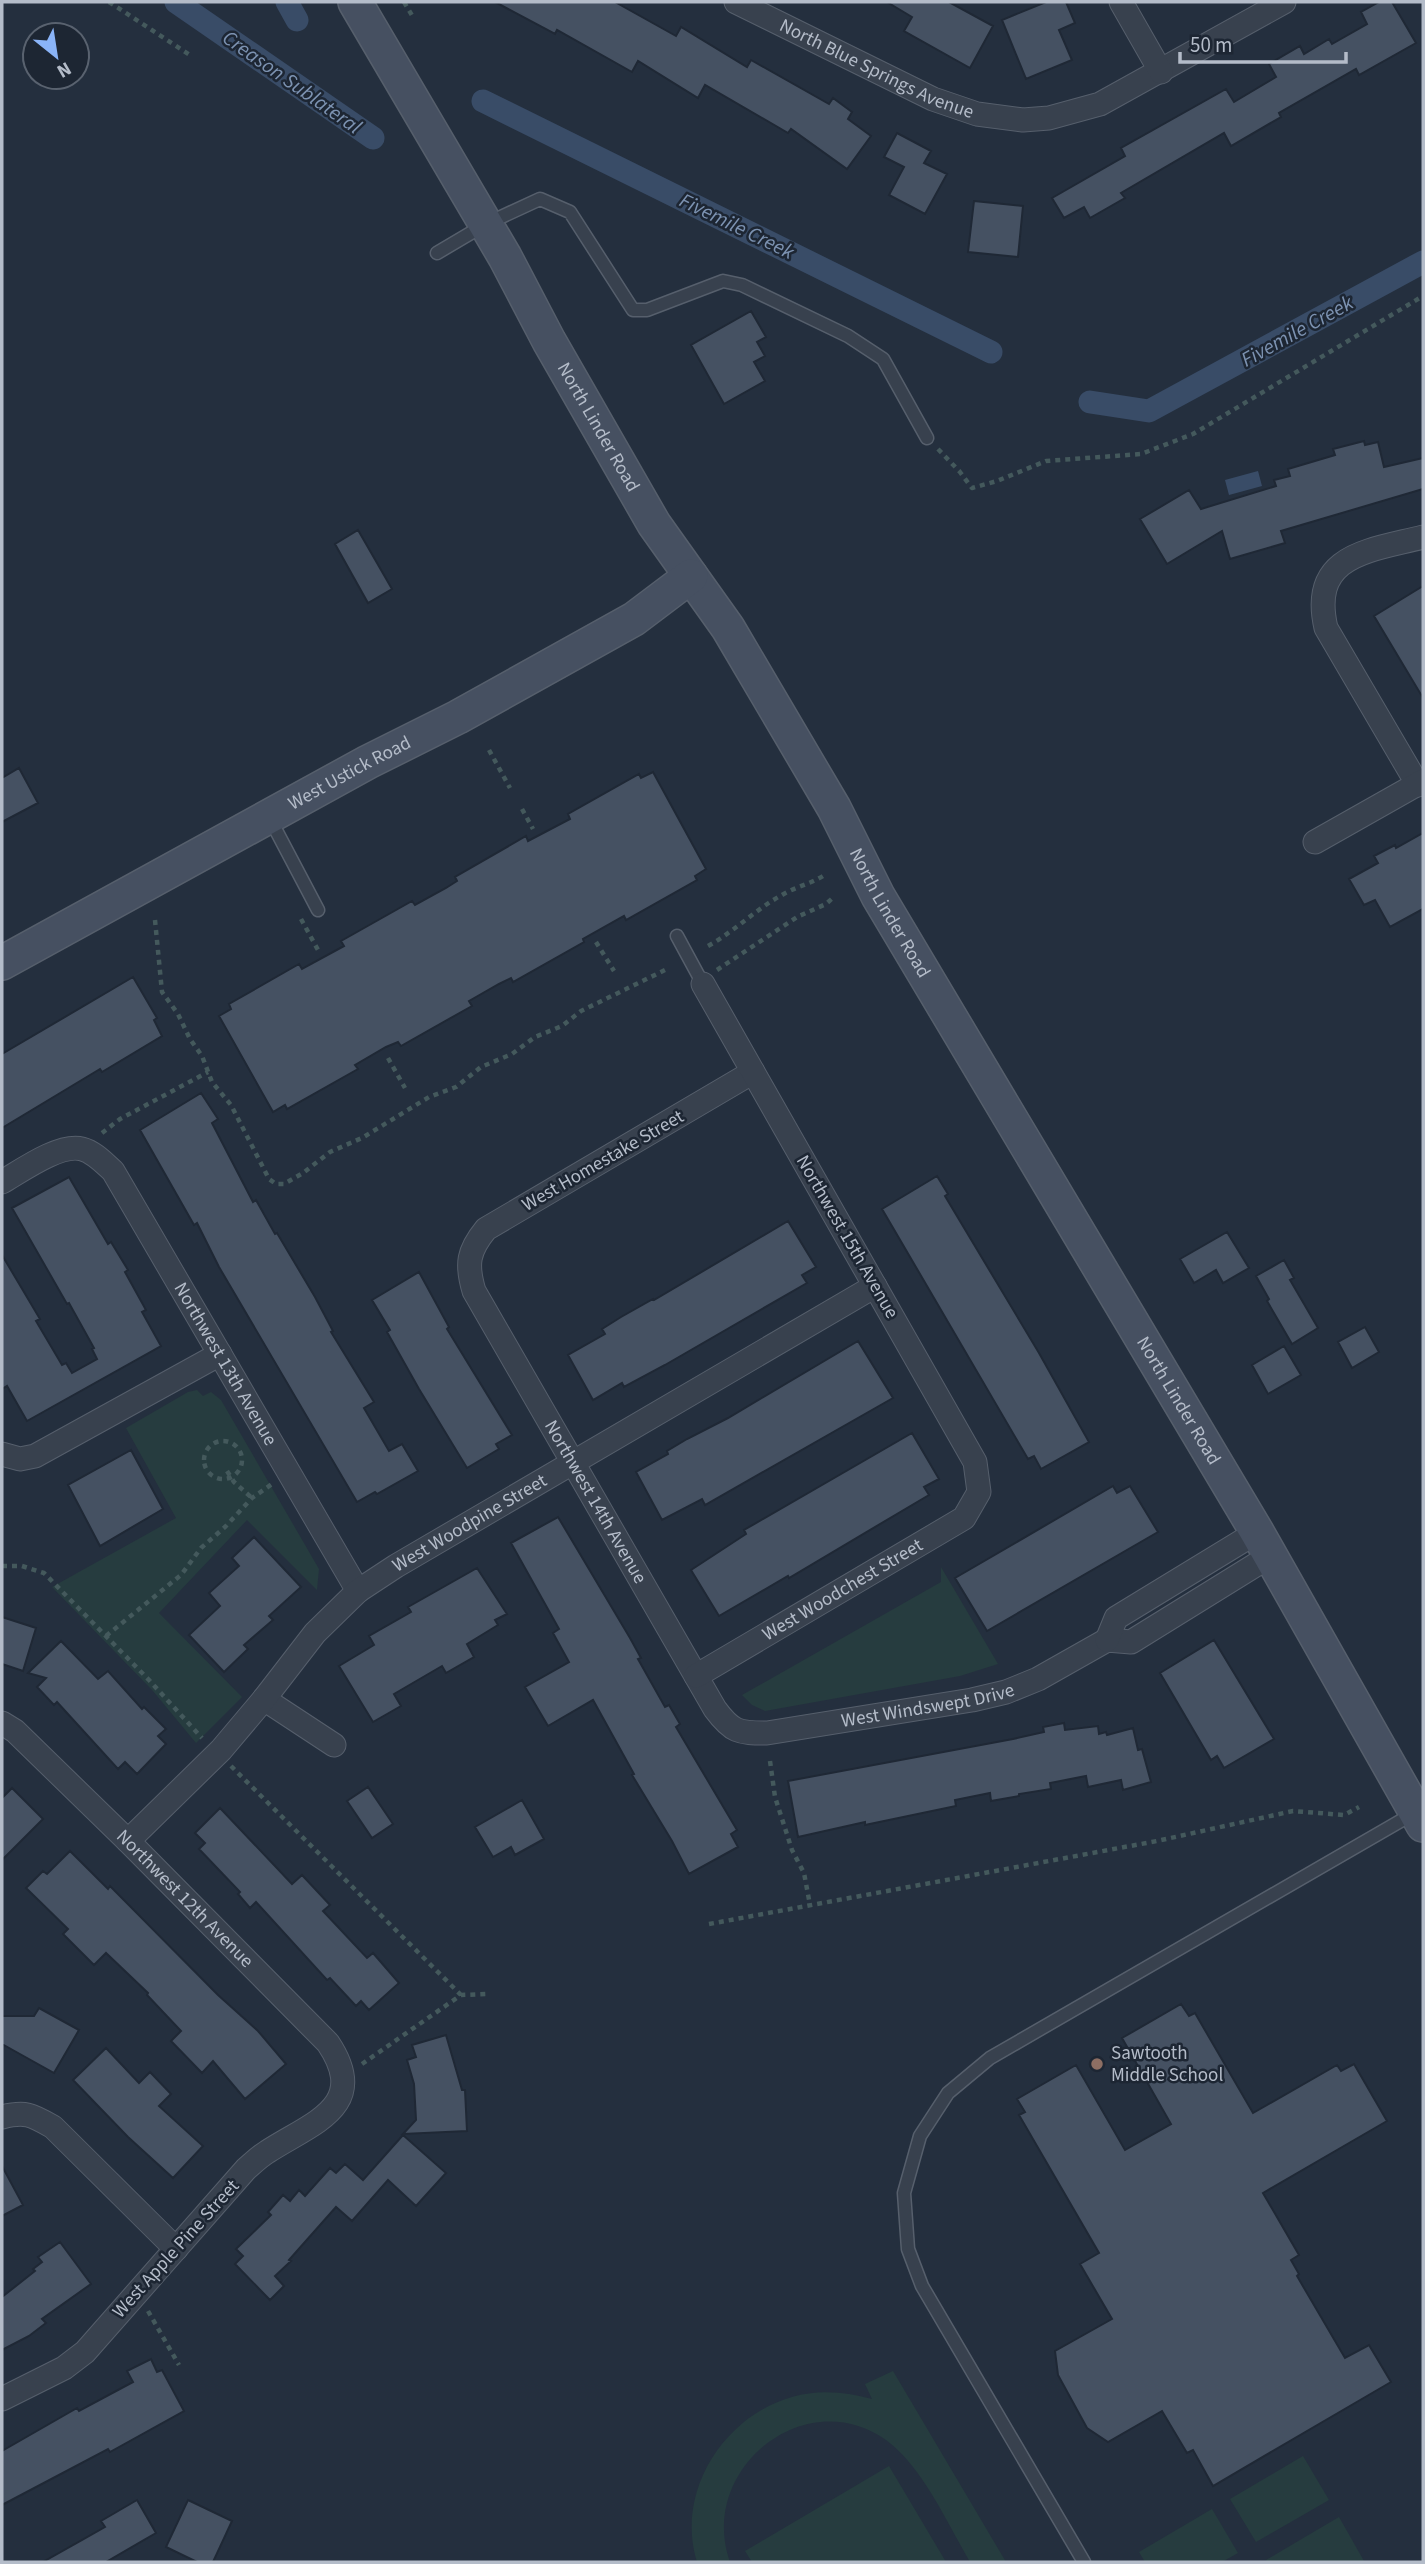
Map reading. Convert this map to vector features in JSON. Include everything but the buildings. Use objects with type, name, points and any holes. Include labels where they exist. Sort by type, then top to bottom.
[{"type":"main road","name":"North Linder Road","points":[[355,2],[485,224],[548,341],[654,524],[736,642],[834,808],[878,896],[1263,1544],[1420,1819]]},
{"type":"main road","name":"West Ustick Road","points":[[2,963],[634,619],[691,576]]},
{"type":"street","name":"North Blue Springs Avenue","points":[[736,2],[933,99],[977,114],[1023,120],[1075,113],[1100,104],[1284,2]]},
{"type":"street","points":[[1121,2],[1161,72]]},
{"type":"street","points":[[1315,842],[1420,783],[1326,628],[1322,610],[1325,583],[1337,566],[1355,554],[1423,537]]},
{"type":"street","name":"Northwest 15th Avenue","points":[[710,978],[753,1072],[975,1462],[979,1492]]},
{"type":"street","name":"West Homestake Street","points":[[468,1263],[474,1244],[486,1229],[753,1072]]},
{"type":"street","name":"Northwest 13th Avenue","points":[[2,1182],[65,1149],[81,1149],[97,1156],[113,1171],[358,1591]]},
{"type":"street","name":"Northwest 14th Avenue","points":[[468,1263],[474,1291],[715,1709],[724,1722],[736,1731]]},
{"type":"street","name":"West Woodpine Street","points":[[128,1841],[218,1753],[315,1633],[358,1591],[396,1566],[875,1286]]},
{"type":"street","points":[[3,1455],[20,1459],[35,1455],[220,1354]]},
{"type":"street","name":"West Woodchest Street","points":[[696,1676],[964,1518],[979,1492]]},
{"type":"street","name":"West Windswept Drive","points":[[736,1731],[767,1733],[972,1700],[1006,1692],[1038,1679],[1107,1640],[1131,1642],[1263,1544]]},
{"type":"street","points":[[264,1699],[334,1745]]},
{"type":"street","name":"Northwest 12th Avenue","points":[[2,1723],[15,1731],[128,1841],[328,2043],[337,2056],[343,2083]]},
{"type":"street","name":"West Apple Pine Street","points":[[2,2399],[64,2368],[85,2352],[246,2169],[265,2153],[320,2121],[334,2107],[343,2083]]},
{"type":"street","points":[[9,2115],[32,2115],[53,2127],[176,2249]]},
{"type":"lane","points":[[437,253],[485,224],[540,199],[570,212],[633,310],[647,310],[723,281],[742,285],[849,336],[887,364],[927,438]]},
{"type":"lane","points":[[269,817],[318,910]]},
{"type":"lane","points":[[677,936],[710,978]]},
{"type":"lane","points":[[1084,2562],[922,2286],[908,2249],[904,2193],[920,2136],[948,2094],[990,2058],[1420,1819]]},
{"type":"path","points":[[109,2],[190,55]]},
{"type":"path","points":[[404,2],[413,18]]},
{"type":"path","points":[[927,438],[972,488],[997,481],[1045,461],[1142,454],[1194,434],[1423,296]]},
{"type":"path","points":[[489,750],[510,788]]},
{"type":"path","points":[[522,809],[533,829]]},
{"type":"path","points":[[708,946],[730,934],[783,894],[811,884],[823,876]]},
{"type":"path","points":[[710,978],[797,917],[835,897]]},
{"type":"path","points":[[301,919],[318,950]]},
{"type":"path","points":[[155,920],[162,992],[178,1014],[212,1082],[231,1105],[270,1179],[276,1184],[284,1184],[330,1152],[362,1138],[429,1097],[456,1087],[481,1067],[512,1054],[535,1037],[562,1026],[581,1011],[665,970]]},
{"type":"path","points":[[596,942],[614,971]]},
{"type":"path","points":[[388,1058],[405,1088]]},
{"type":"path","points":[[102,1133],[120,1119],[208,1072]]},
{"type":"path","points":[[218,1442],[230,1443],[240,1451],[242,1463],[232,1478],[219,1479],[206,1467],[205,1455],[208,1449],[218,1442]]},
{"type":"path","points":[[227,1471],[252,1498]]},
{"type":"path","points":[[106,1636],[180,1575],[201,1548],[252,1498],[273,1484]]},
{"type":"path","points":[[770,1761],[775,1797],[792,1850],[804,1872],[810,1905]]},
{"type":"path","points":[[709,1924],[1157,1841],[1293,1811],[1344,1815],[1359,1807]]},
{"type":"path","points":[[343,2083],[461,1995],[486,1994]]},
{"type":"path","points":[[136,2292],[179,2365]]},
{"type":"green space","points":[[197,1390],[203,1396],[211,1392],[221,1400],[319,1569],[317,1590],[247,1520],[159,1613],[242,1697],[196,1743],[153,1691],[52,1587],[176,1518],[126,1428],[188,1392]]},
{"type":"green space","points":[[941,1567],[998,1664],[960,1676],[765,1711],[752,1705],[742,1695],[941,1582]]},
{"type":"green space","points":[[893,2371],[1006,2562],[970,2562],[923,2480],[912,2465],[886,2440],[855,2425],[823,2422],[792,2429],[765,2445],[744,2468],[729,2496],[724,2528],[730,2562],[697,2562],[692,2536],[693,2509],[699,2484],[726,2439],[745,2421],[767,2407],[792,2397],[832,2392],[872,2399],[865,2384]]},
{"type":"green space","points":[[1303,2456],[1329,2500],[1256,2542],[1230,2499]]},
{"type":"green space","points":[[889,2466],[946,2562],[752,2562],[745,2551]]},
{"type":"green space","points":[[1212,2509],[1238,2553],[1222,2562],[1145,2562],[1139,2552]]},
{"type":"green space","points":[[1339,2517],[1364,2561],[1267,2562],[1266,2560]]},
{"type":"water","points":[[1258,471],[1262,486],[1229,495],[1225,480]]},
{"type":"waterway","name":"Creason Sublateral","points":[[176,2],[373,138]]},
{"type":"waterway","name":"Fivemile Creek","points":[[287,2],[297,20]]},
{"type":"waterway","name":"Fivemile Creek","points":[[483,101],[991,352]]},
{"type":"waterway","name":"Fivemile Creek","points":[[1090,402],[1149,411],[1423,262]]},
{"type":"place","name":"Sawtooth Middle School","points":[[1097,2064]]}]
